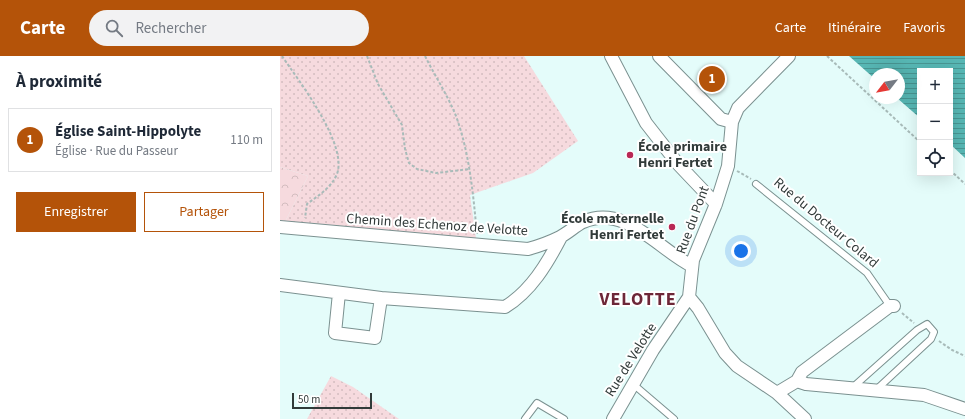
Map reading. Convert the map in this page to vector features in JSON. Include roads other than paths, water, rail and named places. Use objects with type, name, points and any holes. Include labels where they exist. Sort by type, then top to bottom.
[{"type":"street","points":[[611,56],[624,84],[651,129],[678,164],[716,204]]},
{"type":"street","points":[[659,56],[721,119],[732,122]]},
{"type":"street","name":"Rue du Pont","points":[[688,297],[692,266],[716,204],[728,166],[732,122],[738,108],[789,56]]},
{"type":"street","name":"Chemin des Echenoz de Velotte","points":[[280,227],[528,249],[561,237],[583,222],[594,218],[618,220],[632,226],[692,266]]},
{"type":"street","points":[[280,285],[339,294],[504,307],[517,300],[547,264],[561,237]]},
{"type":"street","points":[[339,294],[334,333],[376,338],[381,298]]},
{"type":"street","points":[[688,297],[698,308],[725,352],[737,366],[777,393],[805,419]]},
{"type":"street","name":"Rue de Velotte","points":[[613,419],[633,384],[688,297]]},
{"type":"street","name":"Rue du Docteur Colard","points":[[777,393],[797,381],[802,372],[892,306]]},
{"type":"street","points":[[797,381],[806,384],[924,395],[965,409]]},
{"type":"lane","name":"Rue du Docteur Colard","points":[[756,184],[867,273],[892,306]]},
{"type":"lane","points":[[852,388],[917,330],[927,324],[934,332],[931,338],[875,390]]},
{"type":"lane","points":[[633,384],[674,419]]},
{"type":"lane","points":[[525,419],[537,403],[564,419]]},
{"type":"water","points":[[849,56],[965,56],[965,158],[953,147],[953,68],[917,68],[917,115],[904,104],[905,68],[869,68],[869,74]]},
{"type":"place","name":"Église Saint-Hippolyte","points":[[712,79]]},
{"type":"place","name":"École primaire Henri Fertet","points":[[630,155]]},
{"type":"place","name":"École maternelle Henri Fertet","points":[[672,227]]},
{"type":"district","name":"VELOTTE","points":[[638,299]]}]
